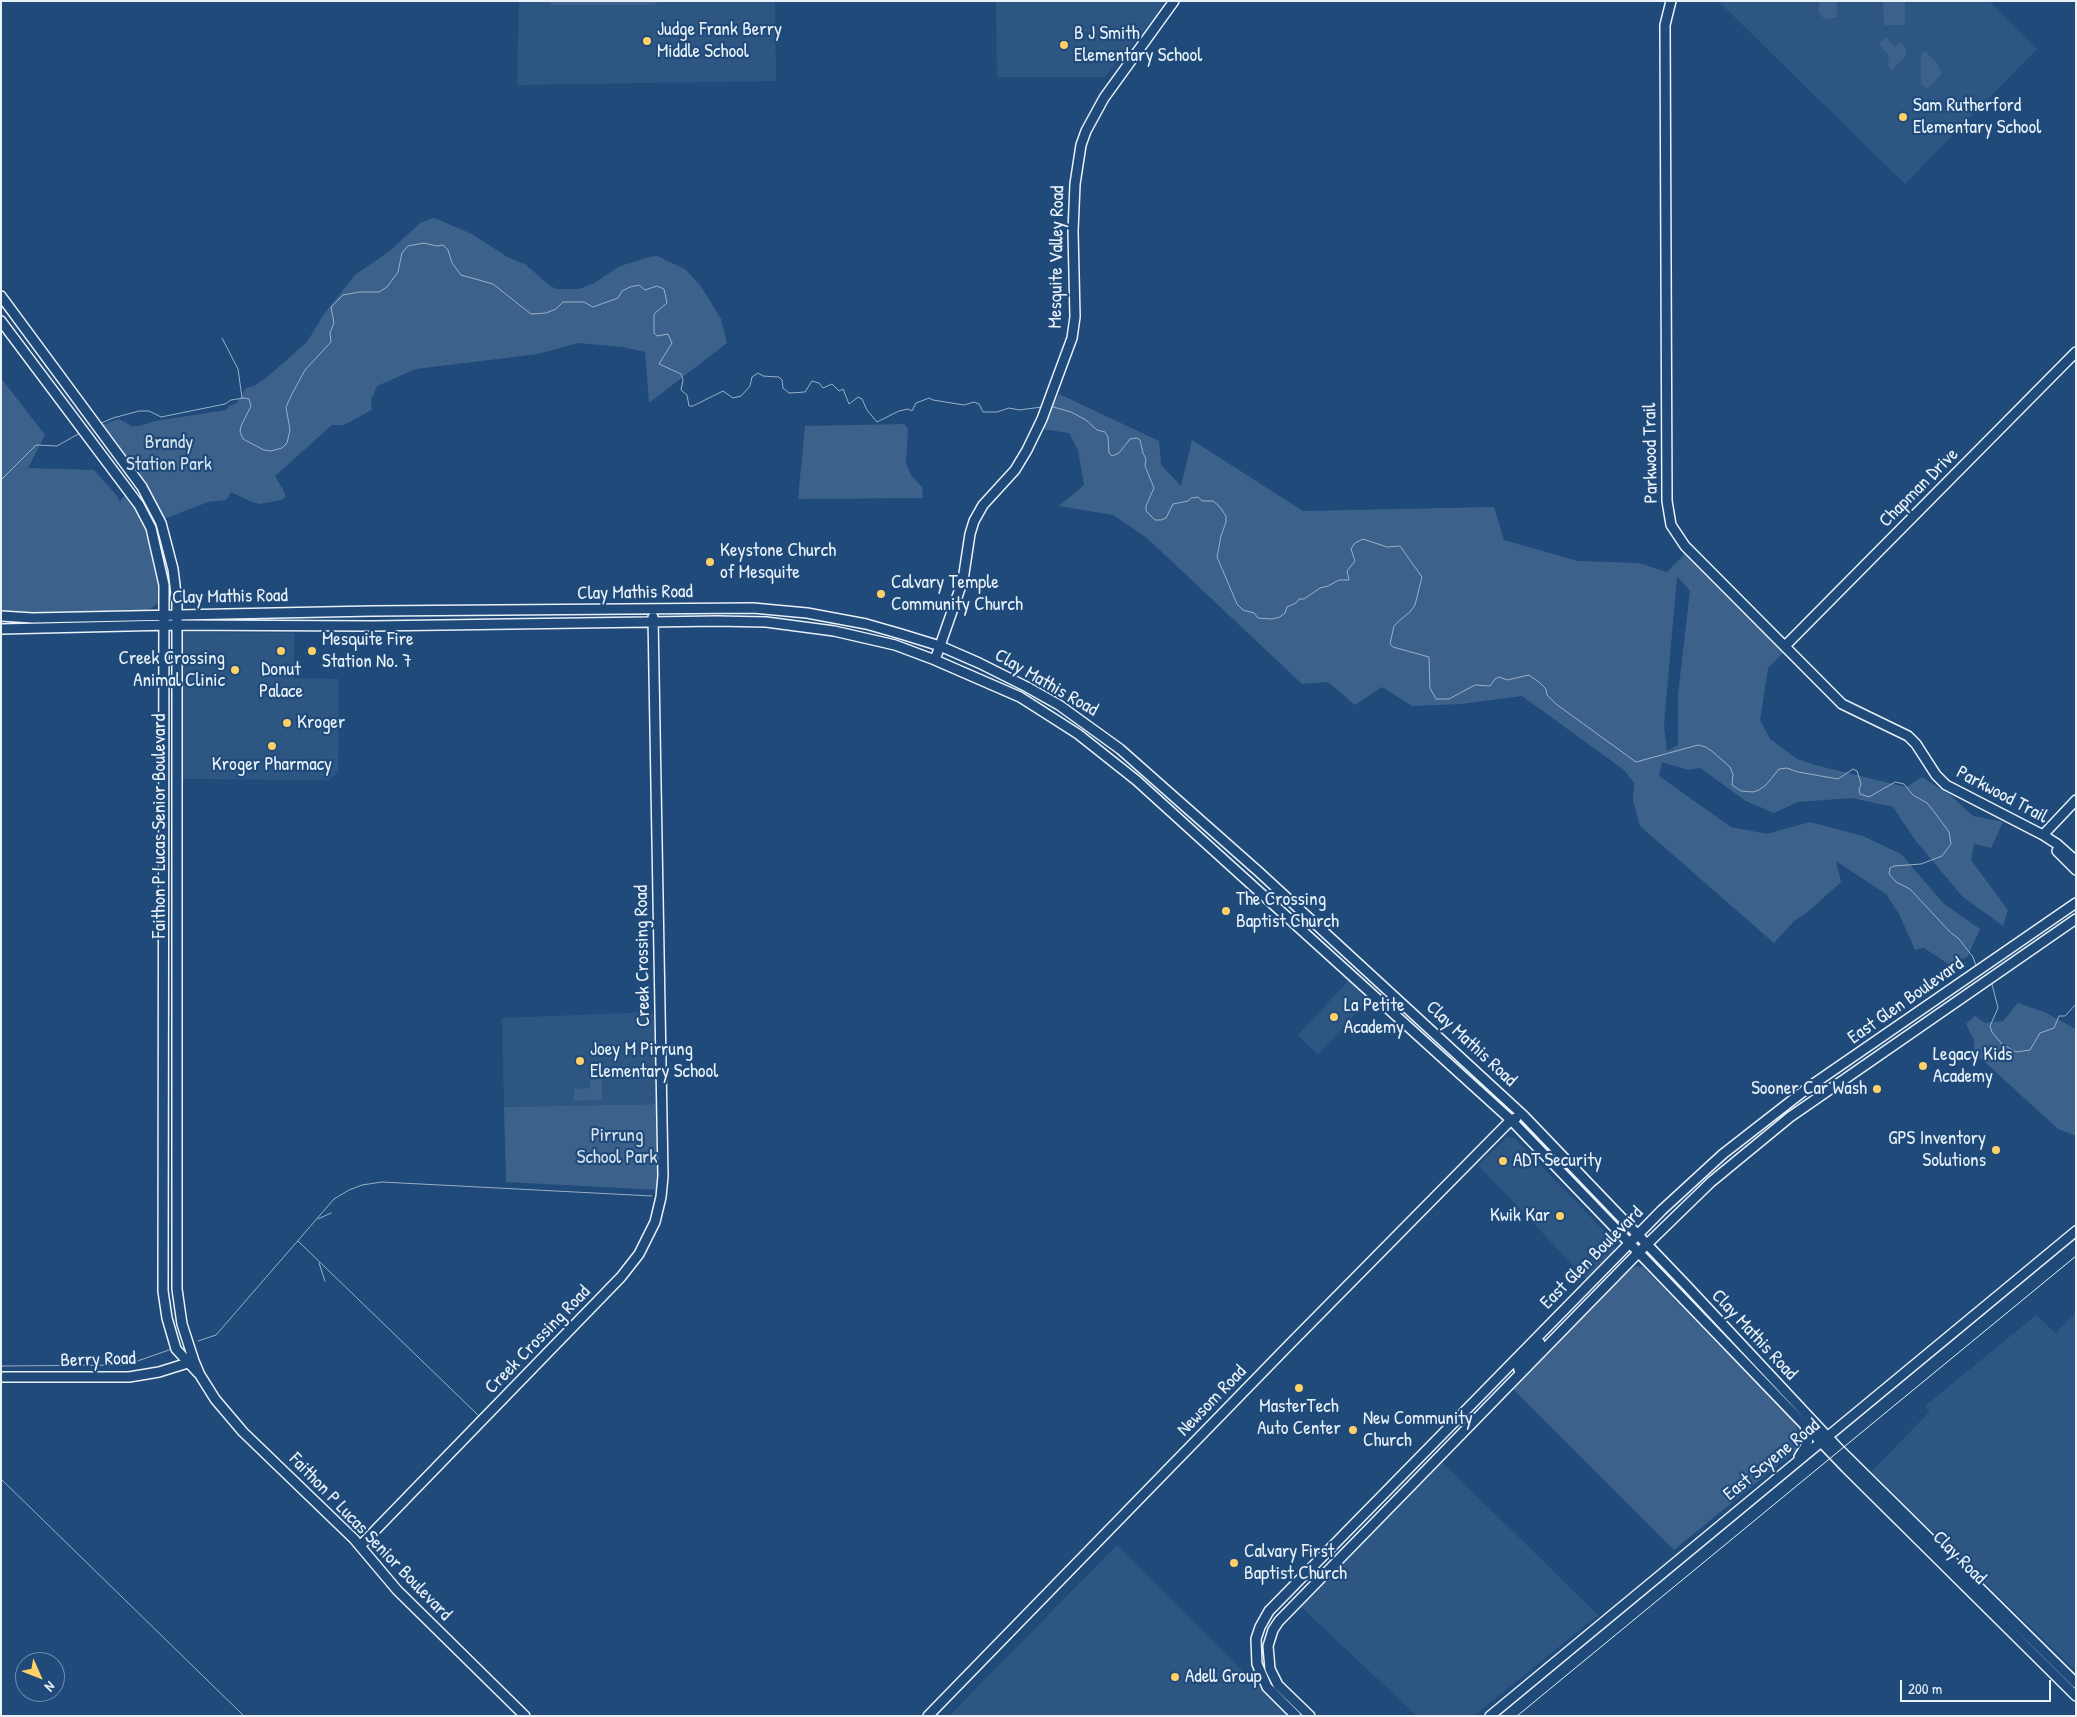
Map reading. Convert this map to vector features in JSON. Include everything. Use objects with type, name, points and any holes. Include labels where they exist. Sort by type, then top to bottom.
[{"type":"street","name":"Mesquite Valley Road","points":[[935,660],[963,580],[970,534],[974,521],[983,505],[1015,470],[1042,419],[1072,338],[1075,317],[1076,169],[1081,145],[1089,125],[1104,98],[1174,1]]},
{"type":"street","name":"Parkwood Trail","points":[[1671,1],[1665,25],[1666,436],[1668,513],[1671,525],[1684,546],[1842,704],[1908,736],[1916,744],[1936,775],[1946,785],[2046,837],[2076,861]]},
{"type":"street","name":"Faithon P Lucas Senior Boulevard","points":[[1,296],[142,487],[161,523],[173,569],[177,615],[177,1289],[182,1324],[191,1362]]},
{"type":"street","name":"Faithon P Lucas Senior Boulevard","points":[[1,321],[131,493],[150,528],[164,585],[163,1291],[176,1349],[191,1362],[215,1399],[243,1432],[360,1546],[396,1590],[525,1716]]},
{"type":"street","name":"Chapman Drive","points":[[1785,646],[2076,352]]},
{"type":"street","name":"Clay Mathis Road","points":[[1,616],[33,618],[305,612],[753,608],[806,613],[866,624],[940,646],[979,663],[1059,705],[1120,749],[1524,1116],[1646,1245],[1824,1440]]},
{"type":"street","name":"Creek Crossing Road","points":[[360,1546],[621,1277],[639,1254],[655,1222],[661,1197],[663,1176],[652,609]]},
{"type":"street","points":[[443,625],[444,611]]},
{"type":"street","points":[[305,612],[306,626]]},
{"type":"street","points":[[252,613],[252,626]]},
{"type":"street","name":"Clay Mathis Road","points":[[1,629],[176,625],[306,626],[766,622],[814,628],[895,645],[935,660],[1020,697],[1078,734],[1136,780],[1511,1120],[1805,1425],[1824,1440]]},
{"type":"street","points":[[164,726],[176,726]]},
{"type":"street","points":[[2046,837],[2076,800]]},
{"type":"street","name":"Parkwood Trail","points":[[2046,837],[2076,870]]},
{"type":"street","name":"East Glen Boulevard","points":[[1296,1716],[1268,1687],[1259,1670],[1255,1645],[1260,1627],[1269,1611],[1686,1187],[1749,1133],[1809,1086],[1862,1052],[2076,903]]},
{"type":"street","name":"East Glen Boulevard","points":[[1310,1716],[1278,1685],[1272,1675],[1268,1658],[1268,1646],[1273,1630],[1291,1609],[1685,1206],[1790,1117],[2076,919]]},
{"type":"street","points":[[1356,980],[1365,970]]},
{"type":"street","points":[[1862,1052],[1869,1063]]},
{"type":"street","name":"Newsom Road","points":[[928,1716],[1511,1120],[1524,1116]]},
{"type":"street","name":"East Scyene Road","points":[[1490,1716],[2076,1231]]},
{"type":"street","points":[[1520,1373],[1518,1366],[1545,1337],[1541,1334]]},
{"type":"street","name":"Berry Road","points":[[1,1377],[129,1377],[159,1372],[191,1362]]},
{"type":"street","points":[[1795,1464],[1807,1444],[1808,1438],[1805,1425]]},
{"type":"street","name":"Clay Road","points":[[1824,1440],[2028,1643],[2076,1696]]},
{"type":"street","points":[[1383,1494],[1393,1503]]},
{"type":"street","points":[[1281,1599],[1291,1609]]},
{"type":"street","name":"Clay Road","points":[[2028,1643],[2076,1683]]},
{"type":"street","points":[[1256,1658],[1268,1658]]},
{"type":"shaded area","name":"Judge Frank Berry Middle School","points":[[519,1],[775,1],[776,81],[517,85]]},
{"type":"shaded area","name":"B J Smith Elementary School","points":[[996,1],[1164,1],[1158,13],[1105,77],[997,77]]},
{"type":"shaded area","name":"Sam Rutherford Elementary School","points":[[1718,1],[1989,1],[2037,49],[1905,184]]},
{"type":"shaded area","points":[[182,632],[294,633],[294,678],[339,679],[338,772],[329,780],[180,779]]},
{"type":"shaded area","name":"La Petite Academy","points":[[1349,980],[1369,999],[1318,1055],[1298,1035]]},
{"type":"shaded area","name":"Joey M Pirrung Elementary School","points":[[651,1012],[656,1016],[659,1104],[504,1107],[502,1018]]},
{"type":"shaded area","points":[[1507,1137],[1514,1138],[1615,1242],[1615,1252],[1587,1280],[1478,1165]]},
{"type":"shaded area","points":[[2076,1312],[2076,1671],[1871,1472],[1930,1411],[1925,1406],[2036,1315],[2056,1333]]},
{"type":"shaded area","points":[[1442,1462],[1598,1615],[1474,1716],[1417,1716],[1301,1607]]},
{"type":"shaded area","points":[[1117,1545],[1288,1716],[949,1716]]},
{"type":"green space","points":[[551,1],[663,1],[652,5],[551,5]]},
{"type":"green space","points":[[1820,1],[1837,1],[1837,17],[1825,19],[1821,16],[1818,10]]},
{"type":"green space","points":[[1883,1],[1905,1],[1905,25],[1884,25]]},
{"type":"green space","points":[[1886,37],[1895,47],[1900,42],[1906,48],[1906,56],[1892,70],[1889,67],[1888,55],[1879,44]]},
{"type":"green space","points":[[1925,51],[1937,63],[1942,74],[1927,89],[1921,84],[1921,54]]},
{"type":"green space","name":"Brandy Station Park","points":[[434,218],[472,234],[509,258],[525,264],[556,289],[579,289],[594,283],[620,266],[657,256],[685,269],[700,285],[721,319],[727,343],[649,403],[645,352],[622,347],[578,343],[538,354],[416,369],[377,386],[371,400],[372,410],[344,425],[332,425],[275,476],[285,493],[285,497],[282,500],[260,504],[231,492],[226,500],[208,502],[164,519],[141,476],[102,425],[119,419],[132,426],[139,426],[155,421],[226,410],[229,406],[237,403],[246,388],[254,386],[267,377],[307,342],[324,314],[355,275],[391,250],[420,223]]},
{"type":"green space","points":[[1,378],[45,435],[28,468],[94,470],[118,497],[119,502],[127,493],[151,541],[161,594],[157,604],[150,609],[139,613],[1,614]]},
{"type":"green space","points":[[1059,394],[1159,441],[1161,465],[1181,486],[1192,440],[1303,511],[1494,507],[1504,540],[1578,561],[1639,563],[1667,572],[1686,553],[1784,652],[1768,668],[1760,720],[1770,739],[1797,759],[1815,765],[1906,787],[1922,777],[1950,795],[1973,816],[2003,822],[1991,848],[1974,844],[1971,860],[2008,910],[2003,926],[1962,896],[1915,840],[1893,807],[1852,798],[1798,802],[1774,813],[1746,801],[1700,768],[1688,770],[1662,762],[1659,776],[1731,827],[1767,834],[1810,822],[1863,836],[1901,854],[1944,904],[1980,929],[1967,957],[1950,965],[1924,948],[1915,950],[1899,914],[1886,894],[1836,861],[1841,882],[1809,911],[1794,921],[1774,943],[1640,826],[1633,800],[1634,783],[1624,770],[1522,696],[1461,704],[1412,706],[1382,687],[1355,705],[1328,682],[1302,684],[1147,538],[1113,515],[1059,506],[1084,485],[1078,450],[1069,433],[1042,429]],"holes":[[[1677,576],[1690,591],[1678,694],[1678,745],[1667,751],[1664,726]]]},
{"type":"green space","points":[[904,424],[908,429],[906,464],[911,475],[922,487],[923,498],[798,499],[805,426]]},
{"type":"green space","points":[[2018,1003],[2044,1012],[2076,1029],[2076,1136],[2058,1129],[1974,1052],[1974,1040],[1966,1024],[1975,1016],[1985,1023],[2003,1021]]},
{"type":"green space","points":[[602,1079],[602,1100],[574,1101],[574,1089],[590,1088],[590,1080]]},
{"type":"green space","name":"Pirrung School Park","points":[[659,1104],[660,1190],[506,1182],[504,1107]]},
{"type":"green space","points":[[1643,1267],[1795,1424],[1800,1436],[1799,1446],[1795,1451],[1674,1550],[1511,1387],[1631,1268]]},
{"type":"waterway","points":[[99,424],[139,411],[149,411],[161,417],[225,404],[231,400],[244,398],[249,399],[251,406],[241,426],[240,432],[243,439],[264,450],[271,451],[282,448],[287,443],[290,430],[286,407],[291,396],[305,370],[331,342],[330,333],[334,323],[331,307],[343,295],[360,292],[379,292],[387,287],[398,272],[402,253],[408,246],[424,243],[437,246],[443,245],[448,250],[452,263],[461,275],[493,284],[531,314],[546,313],[556,309],[563,302],[584,302],[593,307],[618,298],[622,291],[639,285],[645,290],[657,286],[664,289],[667,303],[654,314],[654,333],[657,336],[668,334],[672,343],[659,364],[681,374],[683,380],[681,390],[687,395],[689,406],[693,406],[723,391],[733,398],[741,396],[750,386],[752,377],[758,373],[763,376],[779,377],[782,380],[783,388],[789,393],[805,392],[812,381],[819,383],[823,388],[832,384],[839,391],[843,389],[849,404],[858,397],[862,399],[867,410],[877,422],[899,411],[908,409],[912,411],[916,403],[929,398],[964,405],[974,402],[979,404],[983,412],[997,412],[1009,408],[1019,410],[1042,407]]},
{"type":"waterway","points":[[222,338],[238,369],[242,398]]},
{"type":"waterway","points":[[1050,406],[1071,412],[1086,420],[1097,430],[1105,432],[1108,437],[1109,453],[1112,456],[1119,453],[1130,439],[1137,438],[1140,440],[1146,459],[1145,466],[1154,488],[1146,506],[1146,511],[1155,520],[1166,518],[1173,504],[1188,501],[1191,498],[1198,497],[1202,501],[1213,501],[1219,506],[1226,516],[1226,522],[1217,557],[1237,604],[1243,610],[1254,613],[1258,618],[1272,619],[1280,617],[1285,613],[1287,607],[1296,603],[1299,599],[1304,599],[1320,588],[1339,580],[1349,580],[1347,571],[1355,561],[1351,549],[1355,543],[1363,539],[1387,547],[1400,546],[1422,577],[1415,605],[1394,626],[1390,644],[1393,647],[1429,657],[1430,688],[1436,699],[1449,699],[1475,685],[1490,686],[1499,677],[1507,680],[1529,675],[1546,689],[1547,695],[1556,704],[1636,762],[1698,745],[1706,747],[1730,767],[1733,774],[1732,785],[1741,791],[1753,792],[1759,790],[1766,785],[1779,769],[1787,768],[1798,772],[1838,779],[1853,769],[1857,771],[1861,784],[1860,794],[1869,797],[1895,782],[1904,784],[1913,795],[1927,803],[1932,809],[1949,832],[1951,844],[1942,856],[1921,864],[1894,866],[1890,868],[1889,874],[1896,882],[1910,889],[1950,932],[1959,939],[1973,957],[1976,966]]},
{"type":"waterway","points":[[1,480],[36,445],[57,446],[80,433]]},
{"type":"waterway","points":[[1990,982],[1998,1008],[1990,1026],[1992,1032],[2002,1044],[2016,1052],[2030,1050],[2040,1033],[2054,1028],[2059,1016],[2065,1016],[2076,1004]]},
{"type":"waterway","points":[[198,1341],[216,1335],[334,1199],[362,1185],[382,1182],[652,1196]]},
{"type":"waterway","points":[[318,1219],[331,1213]]},
{"type":"waterway","points":[[298,1241],[479,1416]]},
{"type":"waterway","points":[[319,1263],[325,1281]]},
{"type":"waterway","points":[[1,1366],[126,1365],[169,1350]]},
{"type":"waterway","points":[[1,1479],[244,1716]]},
{"type":"railway","points":[[1517,1716],[2076,1256]]},
{"type":"place","name":"Judge Frank Berry Middle School","points":[[647,41]]},
{"type":"place","name":"B J Smith Elementary School","points":[[1064,45]]},
{"type":"place","name":"Sam Rutherford Elementary School","points":[[1903,117]]},
{"type":"place","name":"Keystone Church of Mesquite","points":[[710,562]]},
{"type":"place","name":"Calvary Temple Community Church","points":[[881,594]]},
{"type":"place","name":"Donut Palace","points":[[281,651]]},
{"type":"place","name":"Mesquite Fire Station No. 7","points":[[312,651]]},
{"type":"place","name":"Creek Crossing Animal Clinic","points":[[235,670]]},
{"type":"place","name":"Kroger","points":[[287,723]]},
{"type":"place","name":"Kroger Pharmacy","points":[[272,746]]},
{"type":"place","name":"The Crossing Baptist Church","points":[[1226,911]]},
{"type":"place","name":"La Petite Academy","points":[[1334,1017]]},
{"type":"place","name":"Joey M Pirrung Elementary School","points":[[580,1061]]},
{"type":"place","name":"Legacy Kids Academy","points":[[1923,1066]]},
{"type":"place","name":"Sooner Car Wash","points":[[1877,1089]]},
{"type":"place","name":"GPS Inventory Solutions","points":[[1996,1150]]},
{"type":"place","name":"ADT Security","points":[[1503,1161]]},
{"type":"place","name":"Kwik Kar","points":[[1560,1216]]},
{"type":"place","name":"MasterTech Auto Center","points":[[1299,1388]]},
{"type":"place","name":"New Community Church","points":[[1353,1430]]},
{"type":"place","name":"Calvary First Baptist Church","points":[[1234,1563]]},
{"type":"place","name":"Adell Group","points":[[1175,1677]]}]
